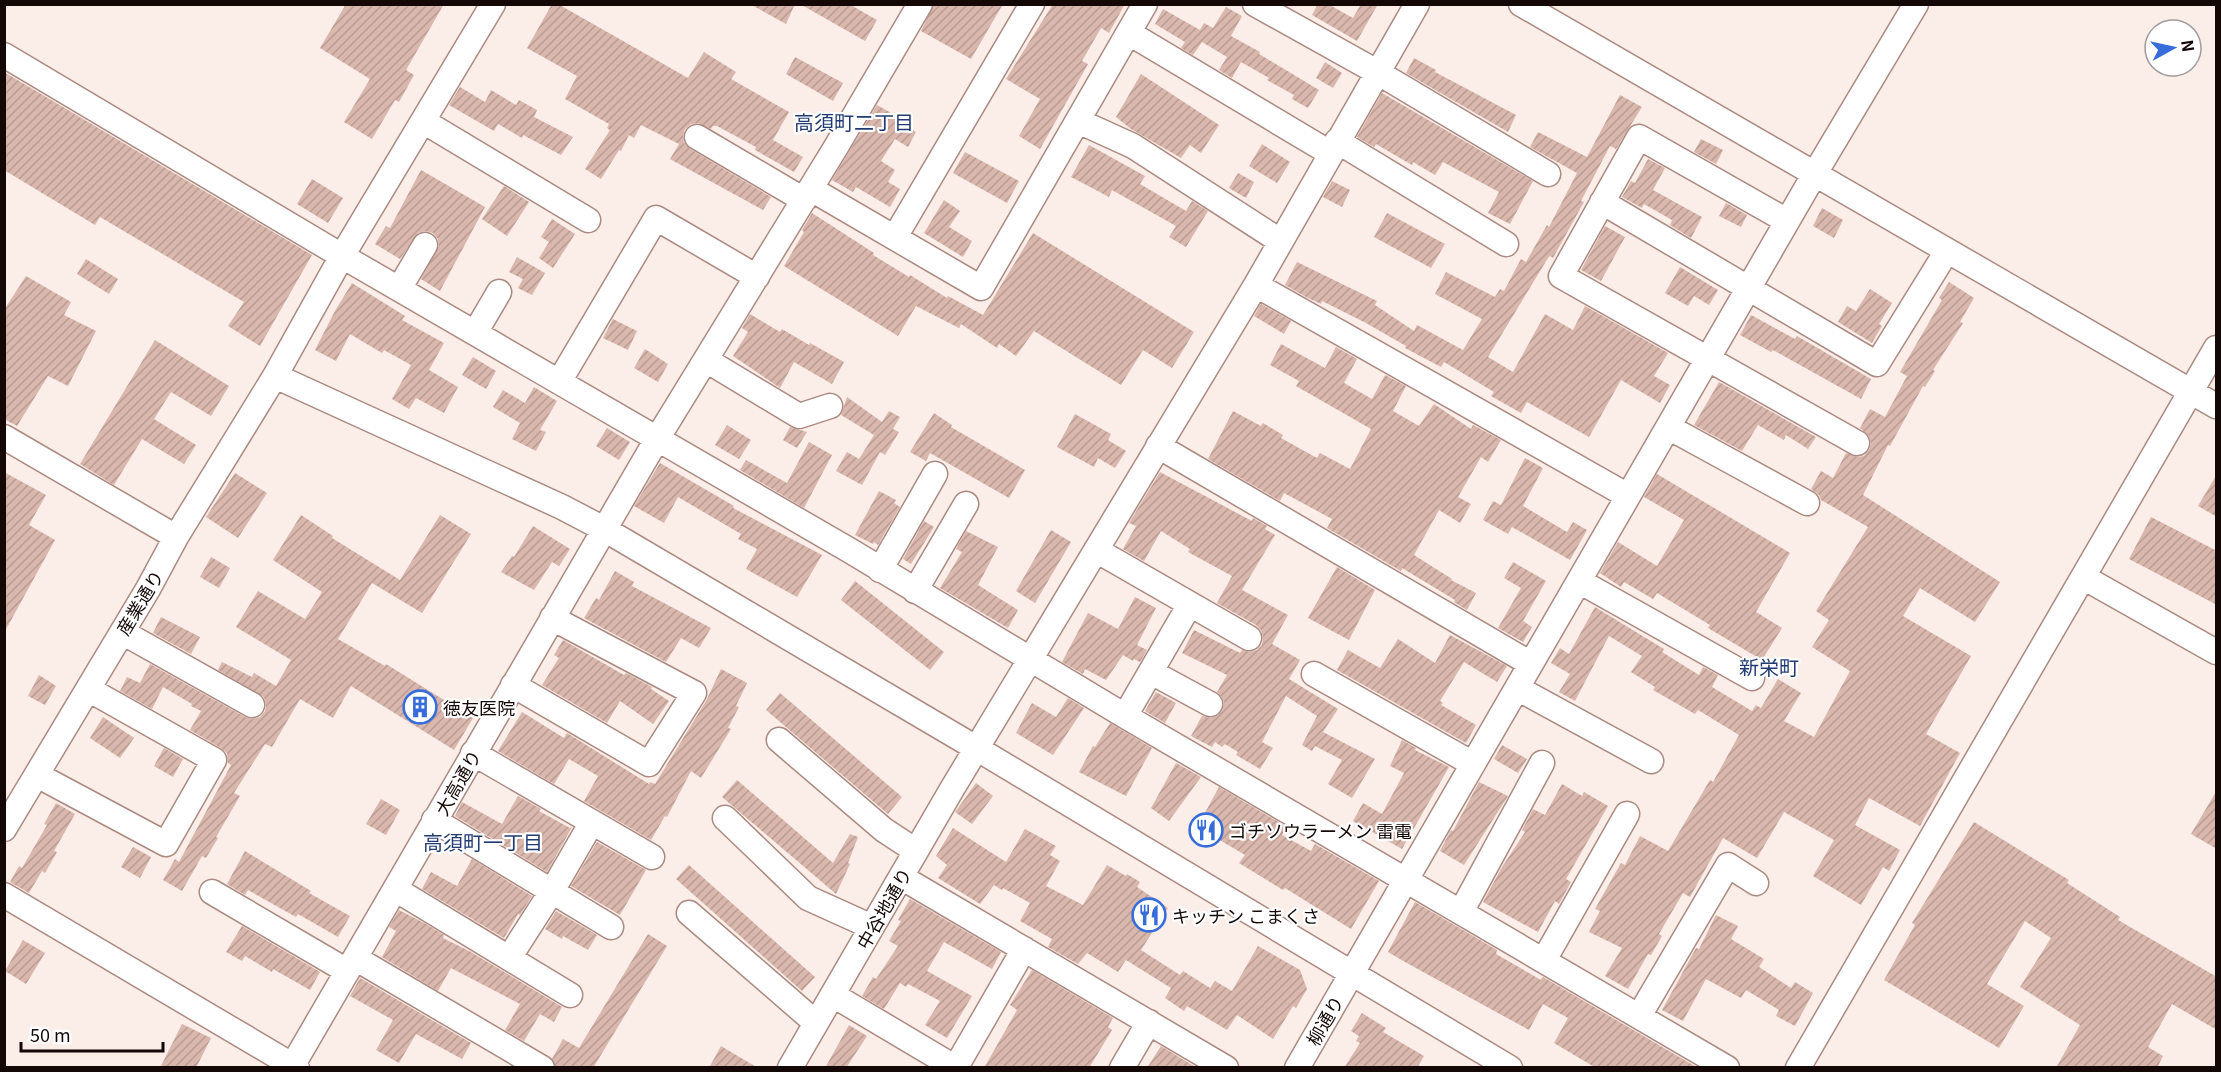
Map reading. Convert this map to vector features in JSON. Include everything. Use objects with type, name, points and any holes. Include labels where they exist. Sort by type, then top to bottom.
[{"type":"street","name":"産業通り","points":[[4,829],[148,589],[176,537],[275,376],[342,256],[493,4]]},
{"type":"street","name":"大高通り","points":[[294,1067],[434,820],[657,439],[808,194],[920,4]]},
{"type":"street","points":[[895,237],[1032,4]]},
{"type":"street","points":[[697,137],[895,237],[981,288],[1145,4]]},
{"type":"street","points":[[1255,4],[1377,72],[1548,174]]},
{"type":"street","name":"中谷地通り","points":[[790,1068],[976,748],[1256,285],[1417,4]]},
{"type":"street","points":[[1521,4],[2217,406]]},
{"type":"street","name":"柳通り","points":[[1297,1068],[1787,221],[1916,4]]},
{"type":"street","points":[[1129,33],[1506,244]]},
{"type":"street","points":[[4,55],[342,256],[849,550],[1125,716],[1727,1068]]},
{"type":"street","points":[[423,121],[588,220]]},
{"type":"street","points":[[1078,121],[1133,147],[1280,241]]},
{"type":"street","points":[[1787,221],[1639,137],[1561,276],[1857,443]]},
{"type":"street","points":[[1602,202],[1877,364],[1947,252]]},
{"type":"street","points":[[559,382],[656,218],[757,277]]},
{"type":"street","points":[[399,289],[425,245]]},
{"type":"street","points":[[1256,285],[1628,496]]},
{"type":"street","points":[[475,333],[499,292]]},
{"type":"street","points":[[1798,1068],[2217,348]]},
{"type":"street","points":[[706,360],[799,416],[830,406]]},
{"type":"street","points":[[275,376],[561,507],[604,529],[976,748],[1510,1068]]},
{"type":"street","points":[[1668,427],[1807,503]]},
{"type":"street","points":[[4,437],[176,537]]},
{"type":"street","points":[[1158,446],[1531,664]]},
{"type":"street","points":[[880,570],[935,474]]},
{"type":"street","points":[[915,591],[966,504]]},
{"type":"street","points":[[1096,550],[1249,639]]},
{"type":"street","points":[[2083,577],[2216,652]]},
{"type":"street","points":[[1579,581],[1752,678]]},
{"type":"street","points":[[1125,716],[1190,604]]},
{"type":"street","points":[[513,685],[649,764],[694,693],[552,618]]},
{"type":"street","points":[[122,632],[252,705]]},
{"type":"street","points":[[1150,672],[1210,704]]},
{"type":"street","points":[[1314,674],[1473,764]]},
{"type":"street","points":[[1517,688],[1651,761]]},
{"type":"street","points":[[37,776],[166,844],[214,760],[88,689]]},
{"type":"street","points":[[779,740],[884,830],[916,851]]},
{"type":"street","points":[[474,753],[652,857]]},
{"type":"street","points":[[1461,912],[1542,763]]},
{"type":"street","points":[[1544,960],[1627,814]]},
{"type":"street","points":[[725,818],[808,898],[872,927]]},
{"type":"street","points":[[434,820],[611,927]]},
{"type":"street","points":[[509,958],[552,891],[592,822]]},
{"type":"street","points":[[1639,1016],[1728,865],[1756,883]]},
{"type":"street","points":[[901,877],[1226,1068]]},
{"type":"street","points":[[395,889],[570,995]]},
{"type":"street","points":[[212,892],[351,964],[542,1068]]},
{"type":"street","points":[[4,895],[294,1067]]},
{"type":"street","points":[[689,913],[816,1023]]},
{"type":"street","points":[[833,995],[956,1067],[1024,949]]},
{"type":"street","points":[[1122,1068],[1149,1022]]},
{"type":"building","points":[[346,4],[444,4],[406,70],[414,75],[399,102],[395,100],[372,139],[344,122],[370,79],[320,48]]},
{"type":"building","points":[[552,4],[558,4],[688,78],[704,52],[736,72],[731,79],[789,112],[773,140],[803,157],[794,172],[755,150],[756,147],[717,126],[711,129],[698,123],[691,124],[685,129],[683,136],[684,143],[690,149],[771,197],[763,210],[670,159],[679,144],[641,125],[634,138],[629,135],[621,151],[619,150],[601,179],[585,169],[610,130],[607,128],[609,124],[565,99],[577,76],[527,48]]},
{"type":"building","points":[[750,4],[795,4],[786,24]]},
{"type":"building","points":[[800,4],[849,4],[877,20],[865,41]]},
{"type":"building","points":[[934,4],[1003,4],[971,59],[921,31]]},
{"type":"building","points":[[1053,4],[1125,4],[1109,33],[1101,28],[1082,61],[1088,64],[1040,149],[1019,136],[1040,99],[1006,79]]},
{"type":"building","points":[[1318,4],[1328,4],[1353,18],[1361,4],[1378,4],[1357,41],[1312,15]]},
{"type":"building","points":[[1226,7],[1242,16],[1231,36],[1319,90],[1308,108],[1292,99],[1294,95],[1241,62],[1232,78],[1219,70],[1227,57],[1202,42],[1193,55],[1181,48],[1185,42],[1155,24],[1163,9],[1200,30],[1204,23],[1213,28]]},
{"type":"building","points":[[795,57],[843,83],[833,101],[786,74]]},
{"type":"building","points":[[1414,58],[1436,70],[1435,72],[1516,115],[1508,132],[1406,73]]},
{"type":"building","points":[[1325,62],[1342,73],[1333,88],[1316,78]]},
{"type":"building","points":[[4,72],[312,255],[260,346],[228,326],[244,302],[100,217],[95,225],[4,170]]},
{"type":"building","points":[[1141,74],[1219,125],[1201,153],[1190,145],[1181,158],[1131,129],[1116,117]]},
{"type":"building","points":[[460,87],[485,102],[491,90],[516,105],[519,100],[537,110],[534,117],[573,137],[561,155],[523,135],[522,138],[498,124],[494,131],[449,105]]},
{"type":"building","points":[[1382,93],[1533,181],[1510,224],[1488,213],[1499,192],[1443,162],[1435,175],[1413,162],[1412,165],[1376,144],[1374,147],[1357,137]]},
{"type":"building","points":[[1620,95],[1642,107],[1616,149],[1610,146],[1581,201],[1584,202],[1553,258],[1550,256],[1548,258],[1488,357],[1513,372],[1545,314],[1573,330],[1585,306],[1668,353],[1654,376],[1670,385],[1660,403],[1621,380],[1589,437],[1527,402],[1521,413],[1491,396],[1494,392],[1444,362],[1441,367],[1405,348],[1406,346],[1366,323],[1322,301],[1321,304],[1306,297],[1285,285],[1297,262],[1377,301],[1375,305],[1414,331],[1417,325],[1463,350],[1482,319],[1435,294],[1446,272],[1495,297],[1500,289],[1504,291],[1521,259],[1526,262],[1547,225],[1549,227],[1577,173],[1530,147],[1538,132],[1587,157]]},
{"type":"building","points":[[877,105],[916,132],[908,147],[895,139],[881,161],[895,170],[888,182],[900,189],[890,207],[856,187],[853,192],[832,180]]},
{"type":"building","points":[[1701,139],[1723,150],[1716,164],[1694,152]]},
{"type":"building","points":[[1262,144],[1290,162],[1277,183],[1249,166]]},
{"type":"building","points":[[1089,145],[1145,176],[1140,184],[1186,211],[1192,201],[1208,211],[1186,247],[1169,237],[1176,226],[1112,190],[1109,197],[1071,177]]},
{"type":"building","points":[[965,152],[1019,181],[1007,203],[953,173]]},
{"type":"building","points":[[1648,159],[1665,168],[1653,190],[1702,217],[1691,238],[1670,225],[1672,220],[1644,204],[1642,208],[1622,197],[1631,181],[1635,183]]},
{"type":"building","points":[[421,170],[485,207],[440,291],[421,279],[439,246],[438,239],[433,233],[425,231],[418,233],[400,259],[375,244],[386,226],[390,228]]},
{"type":"building","points":[[1238,173],[1254,182],[1246,198],[1229,188]]},
{"type":"building","points":[[312,179],[343,198],[328,223],[297,204]]},
{"type":"building","points":[[1332,181],[1350,190],[1342,207],[1323,197]]},
{"type":"building","points":[[504,186],[529,202],[507,236],[482,219]]},
{"type":"building","points":[[944,200],[960,211],[949,227],[972,241],[963,257],[924,233]]},
{"type":"building","points":[[1726,203],[1747,215],[1741,227],[1719,216]]},
{"type":"building","points":[[1822,208],[1843,220],[1834,238],[1813,226]]},
{"type":"building","points":[[812,213],[909,277],[910,275],[947,298],[948,296],[983,315],[1033,233],[1194,332],[1172,368],[1143,350],[1121,385],[1034,331],[1016,356],[999,344],[997,348],[961,324],[959,328],[916,306],[898,336],[784,266],[804,232],[802,230]]},
{"type":"building","points":[[1387,213],[1445,244],[1431,268],[1374,237]]},
{"type":"building","points":[[552,219],[575,234],[553,268],[539,258],[549,242],[541,237]]},
{"type":"building","points":[[1605,226],[1625,237],[1601,281],[1581,270]]},
{"type":"building","points":[[517,257],[545,273],[532,295],[518,288],[523,279],[509,272]]},
{"type":"building","points":[[86,259],[118,279],[109,294],[77,274]]},
{"type":"building","points":[[1680,267],[1718,290],[1709,305],[1694,296],[1688,306],[1665,293]]},
{"type":"building","points":[[26,276],[71,302],[64,315],[96,331],[68,386],[48,376],[17,426],[4,419],[4,310]]},
{"type":"building","points":[[1949,282],[1974,298],[1960,322],[1963,323],[1933,370],[1935,371],[1925,387],[1923,386],[1890,446],[1888,445],[1863,495],[2000,582],[1975,622],[1920,588],[1903,616],[1971,656],[1926,734],[1960,753],[1920,826],[1869,798],[1855,825],[1900,850],[1889,871],[1883,867],[1861,905],[1813,876],[1834,840],[1784,812],[1757,858],[1723,838],[1690,897],[1683,893],[1659,934],[1662,936],[1651,955],[1648,954],[1628,989],[1605,976],[1622,948],[1589,932],[1600,911],[1595,909],[1621,863],[1625,865],[1640,836],[1668,851],[1710,780],[1713,782],[1739,735],[1698,710],[1695,714],[1653,690],[1655,687],[1631,672],[1642,656],[1609,636],[1575,701],[1559,692],[1570,674],[1551,663],[1560,648],[1569,654],[1595,607],[1664,649],[1662,652],[1699,675],[1703,667],[1718,675],[1712,687],[1752,711],[1756,705],[1761,708],[1778,679],[1801,693],[1784,721],[1814,737],[1850,671],[1812,647],[1829,620],[1816,611],[1868,527],[1821,500],[1819,495],[1811,489],[1821,471],[1833,478],[1846,453],[1858,457],[1864,456],[1869,450],[1871,443],[1869,436],[1860,428],[1870,409],[1885,417],[1907,376],[1900,372],[1942,300],[1939,298]]},
{"type":"building","points":[[352,283],[405,316],[402,320],[444,343],[429,370],[458,387],[444,413],[416,398],[409,409],[392,399],[411,365],[384,350],[382,353],[350,334],[336,361],[315,350]]},
{"type":"building","points":[[1870,289],[1892,303],[1879,324],[1882,326],[1872,343],[1838,322],[1847,306],[1856,311]]},
{"type":"building","points":[[1261,304],[1291,321],[1284,334],[1254,316]]},
{"type":"building","points":[[750,314],[780,332],[782,329],[844,362],[832,384],[794,362],[780,388],[733,356],[748,332],[742,328]]},
{"type":"building","points":[[1751,315],[1795,339],[1797,336],[1871,379],[1861,399],[1773,350],[1771,352],[1740,335]]},
{"type":"building","points":[[613,319],[637,331],[628,350],[603,338]]},
{"type":"building","points":[[155,340],[229,386],[211,416],[171,392],[154,419],[196,445],[184,464],[142,439],[114,485],[80,464]]},
{"type":"building","points":[[1281,344],[1325,368],[1336,347],[1357,359],[1344,383],[1372,399],[1385,375],[1406,386],[1393,411],[1419,426],[1434,404],[1471,429],[1473,425],[1501,440],[1488,462],[1481,457],[1458,497],[1471,504],[1460,523],[1439,510],[1414,555],[1451,580],[1476,593],[1467,610],[1454,602],[1455,600],[1402,568],[1401,571],[1327,528],[1332,519],[1284,493],[1280,501],[1208,459],[1233,411],[1261,426],[1263,423],[1283,435],[1281,438],[1317,458],[1320,453],[1350,469],[1371,429],[1296,386],[1299,381],[1270,365]]},
{"type":"building","points":[[645,349],[668,364],[658,382],[634,368]]},
{"type":"building","points":[[473,357],[496,371],[486,389],[462,375]]},
{"type":"building","points":[[1719,382],[1816,437],[1808,449],[1786,435],[1784,440],[1758,425],[1742,451],[1694,425]]},
{"type":"building","points":[[534,387],[557,401],[540,430],[546,432],[536,451],[512,439],[520,423],[493,407],[503,390],[525,403]]},
{"type":"building","points":[[847,397],[882,422],[889,411],[900,417],[893,429],[899,432],[885,455],[880,452],[862,485],[836,471],[847,452],[859,459],[874,435],[841,415]]},
{"type":"building","points":[[934,413],[952,425],[951,427],[1025,470],[1009,498],[930,453],[926,461],[910,452]]},
{"type":"building","points":[[1075,414],[1111,434],[1108,440],[1126,451],[1115,468],[1098,458],[1094,467],[1057,447]]},
{"type":"building","points":[[727,425],[751,440],[739,459],[715,445]]},
{"type":"building","points":[[790,427],[807,432],[797,448],[783,440]]},
{"type":"building","points":[[607,428],[630,442],[619,460],[596,446]]},
{"type":"building","points":[[809,442],[832,455],[804,508],[740,470],[746,460],[787,483]]},
{"type":"building","points":[[1525,458],[1543,468],[1523,506],[1567,532],[1573,522],[1587,530],[1570,560],[1512,527],[1508,534],[1483,520],[1493,501],[1501,505]]},
{"type":"building","points":[[660,463],[734,506],[733,508],[822,555],[797,597],[746,569],[757,549],[738,539],[741,534],[678,497],[664,523],[634,506]]},
{"type":"building","points":[[4,472],[46,495],[29,525],[55,540],[4,633]]},
{"type":"building","points":[[1160,472],[1252,521],[1253,518],[1267,526],[1265,529],[1275,535],[1242,590],[1288,615],[1272,644],[1300,660],[1289,679],[1338,709],[1323,732],[1375,759],[1352,798],[1328,784],[1342,760],[1315,746],[1312,751],[1302,745],[1317,716],[1286,696],[1262,742],[1273,748],[1260,769],[1236,755],[1238,752],[1225,744],[1222,747],[1215,742],[1212,747],[1191,736],[1202,716],[1211,718],[1222,711],[1224,703],[1217,692],[1227,675],[1182,653],[1194,630],[1240,653],[1242,650],[1250,652],[1257,650],[1262,645],[1263,637],[1256,625],[1217,603],[1232,576],[1188,552],[1190,549],[1161,531],[1144,561],[1123,549],[1136,526],[1129,523]]},
{"type":"building","points":[[235,473],[267,493],[238,538],[206,517]]},
{"type":"building","points":[[1657,474],[1790,553],[1756,612],[1782,628],[1762,660],[1708,628],[1710,625],[1657,593],[1653,599],[1624,582],[1621,587],[1600,573],[1618,542],[1657,566],[1684,520],[1644,497]]},
{"type":"building","points":[[2217,474],[2217,517],[2198,506]]},
{"type":"building","points":[[879,491],[896,500],[894,503],[900,507],[878,545],[855,535]]},
{"type":"building","points":[[301,515],[333,536],[332,538],[400,580],[440,515],[471,534],[422,613],[372,583],[338,639],[385,666],[386,664],[473,718],[454,750],[351,686],[333,718],[300,699],[272,747],[265,744],[234,793],[240,796],[216,837],[218,838],[206,858],[202,856],[182,891],[163,880],[175,859],[179,862],[231,765],[228,763],[227,753],[190,730],[201,711],[191,706],[192,704],[163,687],[152,709],[120,691],[127,677],[140,683],[150,664],[245,717],[253,719],[260,717],[265,711],[264,697],[218,670],[222,662],[252,677],[254,673],[276,686],[291,660],[236,627],[258,591],[305,619],[322,592],[273,560]]},
{"type":"building","points":[[2151,517],[2217,551],[2217,605],[2129,559]]},
{"type":"building","points":[[924,521],[934,527],[911,564],[903,559]]},
{"type":"building","points":[[533,526],[570,549],[559,566],[552,562],[534,590],[501,572],[512,556],[514,557]]},
{"type":"building","points":[[1051,530],[1071,542],[1035,603],[1016,591]]},
{"type":"building","points":[[966,531],[998,547],[978,585],[1018,610],[1008,628],[940,588],[962,552],[956,549]]},
{"type":"building","points":[[211,557],[230,568],[219,588],[200,577]]},
{"type":"building","points":[[1513,562],[1546,581],[1523,621],[1532,627],[1523,642],[1498,628],[1521,588],[1504,578]]},
{"type":"building","points":[[1337,567],[1375,590],[1349,640],[1308,618]]},
{"type":"building","points":[[615,571],[634,582],[632,586],[711,628],[699,648],[681,638],[666,662],[584,618],[596,598],[599,600]]},
{"type":"building","points":[[855,581],[944,652],[930,670],[841,600]]},
{"type":"building","points":[[1135,597],[1156,608],[1137,645],[1147,650],[1140,662],[1123,655],[1106,680],[1085,669],[1083,674],[1062,662],[1088,613],[1118,629]]},
{"type":"building","points":[[161,617],[200,637],[191,654],[153,633]]},
{"type":"building","points":[[1450,635],[1507,666],[1497,682],[1464,662],[1440,701],[1443,703],[1441,705],[1476,725],[1466,743],[1337,670],[1348,650],[1380,668],[1398,639],[1435,663]]},
{"type":"building","points":[[563,640],[624,675],[626,673],[652,687],[651,689],[669,701],[653,724],[620,701],[607,723],[542,685],[559,658],[554,655]]},
{"type":"building","points":[[721,669],[747,683],[736,706],[739,707],[728,728],[731,729],[701,778],[691,771],[667,817],[665,816],[651,840],[584,801],[598,776],[569,759],[554,784],[498,751],[522,712],[564,738],[567,733],[649,784],[650,782],[655,784],[706,701]]},
{"type":"building","points":[[39,675],[56,686],[45,705],[28,696]]},
{"type":"building","points":[[1156,692],[1176,703],[1165,723],[1145,711]]},
{"type":"building","points":[[780,693],[902,797],[888,814],[766,710]]},
{"type":"building","points":[[1068,698],[1084,708],[1053,755],[1016,733],[1032,703],[1056,717]]},
{"type":"building","points":[[103,717],[134,738],[120,758],[90,738]]},
{"type":"building","points":[[1110,723],[1152,748],[1126,796],[1079,772],[1093,746],[1095,747]]},
{"type":"building","points":[[1402,740],[1416,748],[1415,750],[1449,767],[1402,849],[1353,821],[1363,803],[1382,814],[1404,773],[1390,766]]},
{"type":"building","points":[[1502,745],[1527,759],[1518,773],[1494,759]]},
{"type":"building","points":[[164,748],[183,759],[173,777],[154,766]]},
{"type":"building","points":[[1176,763],[1201,777],[1169,821],[1151,808]]},
{"type":"building","points":[[737,780],[833,863],[850,834],[858,837],[848,863],[850,864],[836,894],[722,797]]},
{"type":"building","points":[[1479,782],[1508,796],[1464,865],[1440,851]]},
{"type":"building","points":[[976,783],[993,796],[972,824],[955,812]]},
{"type":"building","points":[[1562,784],[1582,796],[1584,792],[1608,806],[1566,879],[1571,882],[1559,904],[1555,901],[1538,932],[1483,902],[1525,832],[1522,830],[1533,809],[1545,815]]},
{"type":"building","points":[[1219,787],[1287,827],[1282,835],[1311,851],[1315,844],[1379,881],[1351,929],[1285,888],[1283,890],[1239,863],[1245,855],[1213,836],[1209,844],[1193,835]]},
{"type":"building","points":[[2217,790],[2217,849],[2191,834]]},
{"type":"building","points":[[518,796],[541,809],[539,811],[572,827],[547,872],[455,816],[462,802],[502,824]]},
{"type":"building","points":[[381,799],[400,810],[386,835],[366,824]]},
{"type":"building","points":[[56,803],[75,814],[54,851],[57,852],[45,873],[42,871],[29,893],[10,882],[19,866],[22,868],[47,825],[44,824]]},
{"type":"building","points":[[1974,822],[2069,880],[2067,883],[2120,917],[2118,920],[2217,977],[2217,1030],[2172,1004],[2148,1047],[2163,1056],[2157,1068],[2056,1068],[2080,1025],[2020,987],[2051,938],[2025,921],[1987,984],[2024,1006],[1999,1048],[1884,980],[1915,925],[1912,923]]},
{"type":"building","points":[[953,828],[1006,862],[1025,829],[1056,846],[1050,855],[1060,861],[1046,886],[1083,905],[1107,865],[1140,882],[1137,887],[1168,908],[1141,950],[1180,975],[1183,971],[1210,988],[1215,981],[1232,991],[1258,946],[1300,970],[1307,989],[1296,1008],[1293,1006],[1273,1039],[1237,1015],[1227,1030],[1187,1006],[1184,1011],[1165,998],[1171,988],[1126,960],[1118,972],[1087,953],[1078,964],[1048,947],[1052,939],[1020,921],[1030,903],[994,885],[980,904],[938,878],[947,865],[936,856]]},
{"type":"building","points":[[597,842],[646,870],[620,915],[571,886]]},
{"type":"building","points":[[133,847],[151,857],[140,878],[121,867]]},
{"type":"building","points":[[245,851],[311,891],[309,893],[350,916],[338,937],[298,914],[296,917],[248,890],[245,895],[227,884]]},
{"type":"building","points":[[472,859],[532,896],[504,938],[422,889],[431,872],[457,886]]},
{"type":"building","points":[[689,865],[815,977],[802,991],[676,879]]},
{"type":"building","points":[[910,899],[1001,952],[992,969],[944,942],[927,971],[972,996],[947,1038],[925,1025],[940,1001],[908,984],[906,987],[900,983],[884,1009],[862,996],[873,977],[876,979],[898,946],[889,941]]},
{"type":"building","points":[[1415,902],[1497,950],[1496,954],[1541,980],[1543,977],[1698,1068],[1596,1068],[1554,1043],[1568,1018],[1543,1004],[1529,1030],[1405,962],[1388,952]]},
{"type":"building","points":[[399,910],[562,1007],[554,1022],[540,1014],[524,1041],[505,1030],[520,1004],[451,968],[438,991],[382,957],[396,931],[389,927]]},
{"type":"building","points":[[556,911],[597,935],[588,950],[545,929]]},
{"type":"building","points":[[1716,915],[1738,926],[1731,939],[1764,959],[1759,967],[1791,988],[1795,982],[1813,993],[1795,1026],[1776,1016],[1779,1010],[1746,990],[1741,998],[1706,979],[1683,1021],[1662,1010],[1696,948],[1699,949]]},
{"type":"building","points":[[242,926],[320,972],[310,990],[245,956],[242,961],[226,952]]},
{"type":"building","points":[[648,934],[667,946],[593,1068],[556,1068],[552,1059],[563,1039],[579,1048]]},
{"type":"building","points":[[23,940],[45,953],[26,984],[5,971]]},
{"type":"building","points":[[1032,970],[1113,1018],[1108,1027],[1112,1030],[1089,1068],[984,1068],[1017,1010],[1010,1005]]},
{"type":"building","points":[[360,978],[471,1043],[462,1059],[416,1034],[399,1063],[376,1050],[393,1020],[350,996]]},
{"type":"building","points":[[1362,1013],[1386,1028],[1383,1032],[1424,1056],[1417,1068],[1344,1068],[1360,1043],[1356,1041],[1359,1036],[1351,1031]]},
{"type":"building","points":[[182,1024],[211,1038],[196,1068],[160,1068]]},
{"type":"building","points":[[849,1025],[867,1036],[846,1068],[825,1068]]},
{"type":"building","points":[[721,1046],[758,1068],[709,1068]]},
{"type":"building","points":[[1161,1046],[1197,1068],[1147,1068]]},
{"type":"place","name":"徳友医院","points":[[420,707]]},
{"type":"place","name":"ゴチソウラーメン 雷電","points":[[1206,830]]},
{"type":"place","name":"キッチン こまくさ","points":[[1149,915]]},
{"type":"district","name":"高須町二丁目","points":[[854,121]]},
{"type":"district","name":"新栄町","points":[[1769,666]]},
{"type":"district","name":"高須町一丁目","points":[[483,841]]}]
